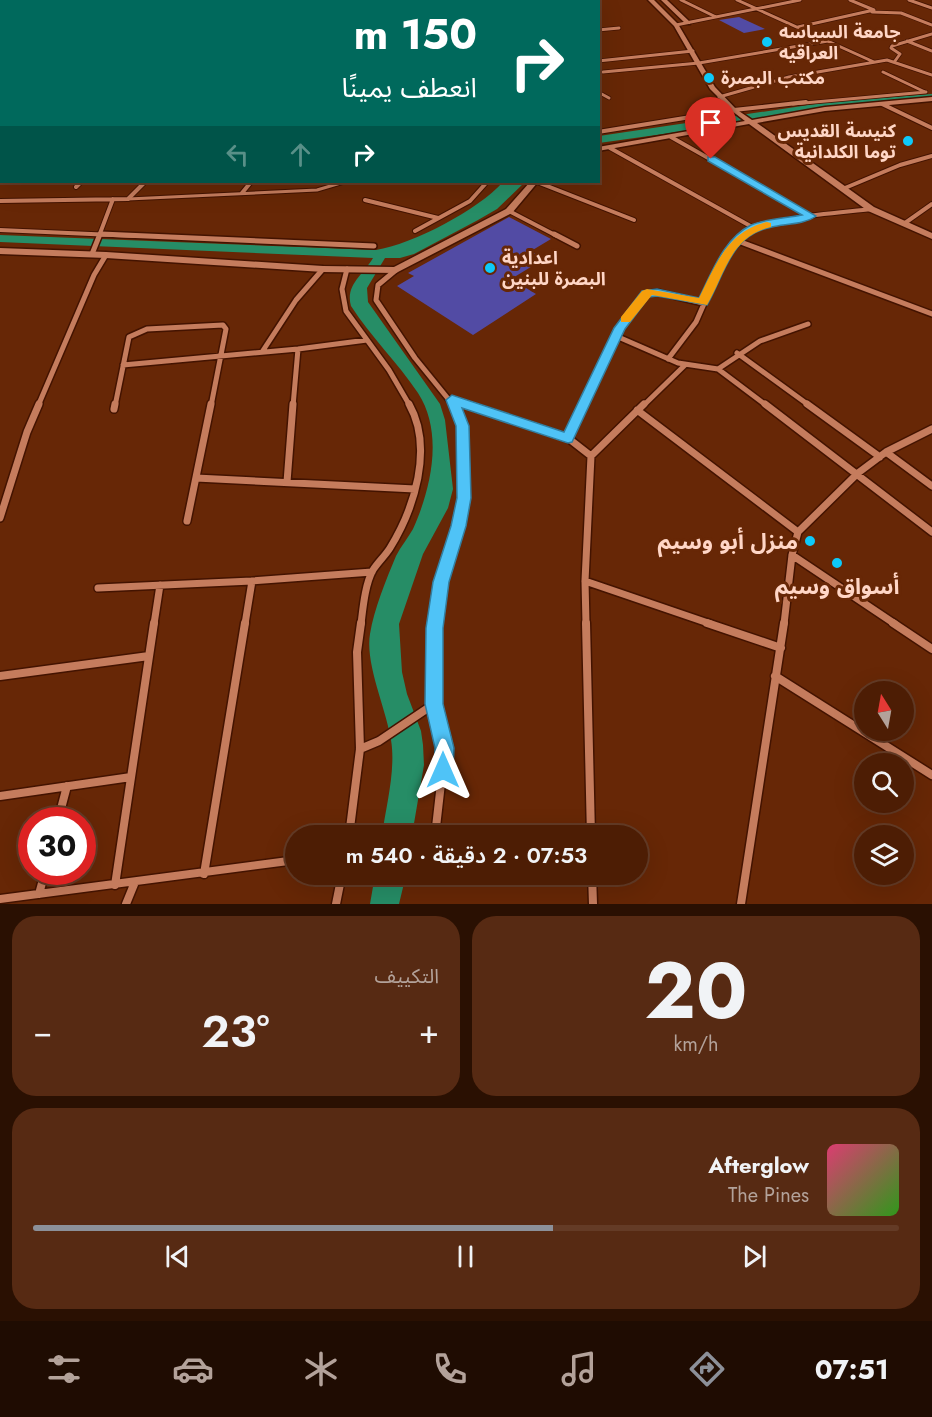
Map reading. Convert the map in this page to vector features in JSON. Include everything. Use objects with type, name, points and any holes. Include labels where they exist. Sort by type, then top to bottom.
[{"type":"street","points":[[651,0],[676,25],[693,51],[706,79],[719,97],[735,111],[845,188],[871,209],[932,236]]},
{"type":"street","points":[[664,0],[688,23]]},
{"type":"street","points":[[681,0],[716,17]]},
{"type":"street","points":[[737,0],[875,62]]},
{"type":"street","points":[[676,25],[798,0]]},
{"type":"street","points":[[850,0],[870,7],[874,10],[871,12]]},
{"type":"street","points":[[909,0],[932,8]]},
{"type":"street","points":[[798,27],[871,12],[901,13],[932,25]]},
{"type":"street","points":[[600,30],[619,28]]},
{"type":"street","points":[[895,61],[900,54],[891,48],[892,46],[932,34]]},
{"type":"street","points":[[603,72],[699,63],[828,41]]},
{"type":"street","points":[[907,41],[932,51]]},
{"type":"street","points":[[600,62],[693,51]]},
{"type":"street","points":[[719,97],[789,77],[875,62],[895,61],[932,75]]},
{"type":"street","points":[[600,132],[735,111],[835,99],[926,92],[884,72]]},
{"type":"street","points":[[600,93],[609,98]]},
{"type":"street","points":[[600,149],[825,110],[932,99]]},
{"type":"street","points":[[882,104],[932,129]]},
{"type":"street","points":[[671,136],[811,216]]},
{"type":"street","points":[[610,148],[754,228]]},
{"type":"street","points":[[845,188],[900,165],[932,156]]},
{"type":"street","points":[[76,187],[80,183]]},
{"type":"street","points":[[0,201],[128,199],[144,183]]},
{"type":"street","points":[[242,193],[250,183]]},
{"type":"street","points":[[415,231],[470,201],[486,183]]},
{"type":"street","points":[[436,825],[445,748],[434,704],[435,628],[441,582],[464,498],[463,426],[452,400],[415,357],[378,306],[375,295],[378,285],[396,270],[509,211],[534,183]]},
{"type":"street","points":[[538,183],[634,219]]},
{"type":"street","points":[[93,252],[113,199]]},
{"type":"street","points":[[364,200],[439,219]]},
{"type":"street","points":[[905,223],[932,204]]},
{"type":"street","points":[[668,359],[696,322],[725,256],[754,228],[811,216],[871,209]]},
{"type":"street","points":[[509,211],[577,246]]},
{"type":"street","points":[[0,230],[374,246]]},
{"type":"street","points":[[738,241],[932,314]]},
{"type":"street","points":[[0,251],[93,252],[106,255],[323,269],[396,270]]},
{"type":"street","points":[[0,518],[27,432],[94,275],[106,255]]},
{"type":"street","points":[[262,352],[296,300],[323,269]]},
{"type":"street","points":[[347,269],[342,289],[346,310],[400,387],[419,430],[420,470],[406,515],[390,548],[372,572],[363,611],[357,652],[360,749],[350,825]]},
{"type":"street","points":[[568,438],[619,328],[645,294],[651,291],[703,303]]},
{"type":"street","points":[[718,369],[737,353],[779,331],[808,324]]},
{"type":"street","points":[[114,410],[129,337],[147,329],[223,325],[226,329],[187,520]]},
{"type":"street","points":[[616,336],[684,366],[718,369],[858,473],[932,532]]},
{"type":"street","points":[[123,365],[298,350],[367,340]]},
{"type":"street","points":[[287,482],[298,350]]},
{"type":"street","points":[[737,353],[880,457]]},
{"type":"street","points":[[591,825],[585,581],[591,456],[684,366]]},
{"type":"street","points":[[452,400],[568,438],[591,456]]},
{"type":"street","points":[[637,410],[798,532]]},
{"type":"street","points":[[741,904],[781,648],[792,555],[798,532],[858,473],[886,452],[932,429]]},
{"type":"street","points":[[886,452],[932,486]]},
{"type":"street","points":[[196,478],[415,489]]},
{"type":"street","points":[[792,555],[932,649]]},
{"type":"street","points":[[98,588],[252,581],[372,572]]},
{"type":"street","points":[[204,873],[252,581]]},
{"type":"street","points":[[585,581],[781,648]]},
{"type":"street","points":[[115,885],[160,585]]},
{"type":"street","points":[[0,676],[149,656]]},
{"type":"street","points":[[776,676],[932,776]]},
{"type":"street","points":[[360,749],[380,741],[434,704]]},
{"type":"street","points":[[0,796],[131,777]]},
{"type":"street","points":[[61,807],[67,786]]},
{"type":"street","points":[[0,899],[285,862]]},
{"type":"street","points":[[126,904],[135,882]]},
{"type":"street","points":[[39,894],[41,885]]},
{"type":"street","points":[[336,904],[340,885]]},
{"type":"street","points":[[592,885],[593,904]]},
{"type":"lane","points":[[128,199],[317,189],[340,183]]},
{"type":"shaded area","points":[[932,94],[932,96],[817,109],[600,143],[600,136],[829,102]]},
{"type":"shaded area","points":[[502,183],[524,183],[497,209],[478,220],[414,254],[400,258],[385,258],[367,288],[368,302],[440,404],[445,420],[453,489],[448,508],[423,554],[399,624],[402,672],[407,694],[421,731],[423,745],[424,765],[414,825],[384,825],[392,752],[388,727],[370,659],[370,634],[388,575],[398,552],[413,529],[425,496],[433,443],[426,409],[418,393],[351,306],[350,292],[373,258],[0,242],[0,235],[376,250],[391,247],[426,233],[478,204]]},
{"type":"shaded area","points":[[373,885],[404,885],[399,904],[370,904]]},
{"type":"building","points":[[739,17],[765,29],[744,33],[719,20]]},
{"type":"building","points":[[509,217],[551,239],[531,251],[544,259],[511,279],[536,294],[473,335],[397,286],[414,276],[408,273]]},
{"type":"slow traffic","points":[[626,320],[645,294],[651,291],[703,303],[725,256],[754,228],[767,225]]},
{"type":"place","name":"جامعة السياسه العراقيه","points":[[767,42]]},
{"type":"place","name":"مكتب البصرة","points":[[709,78]]},
{"type":"place","name":"كنيسة القديس توما الكلدانية","points":[[908,141]]},
{"type":"place","name":"اعدادية البصرة للبنين","points":[[490,268]]},
{"type":"place","name":"منزل أبو وسيم","points":[[810,541]]},
{"type":"place","name":"أسواق وسيم","points":[[837,563]]},
{"type":"route","points":[[443,770],[445,748],[441,724],[434,704],[435,628],[441,582],[464,498],[463,426],[452,400],[568,438],[619,328],[645,294],[651,291],[703,303],[725,256],[754,228],[811,216],[711,159]]}]
